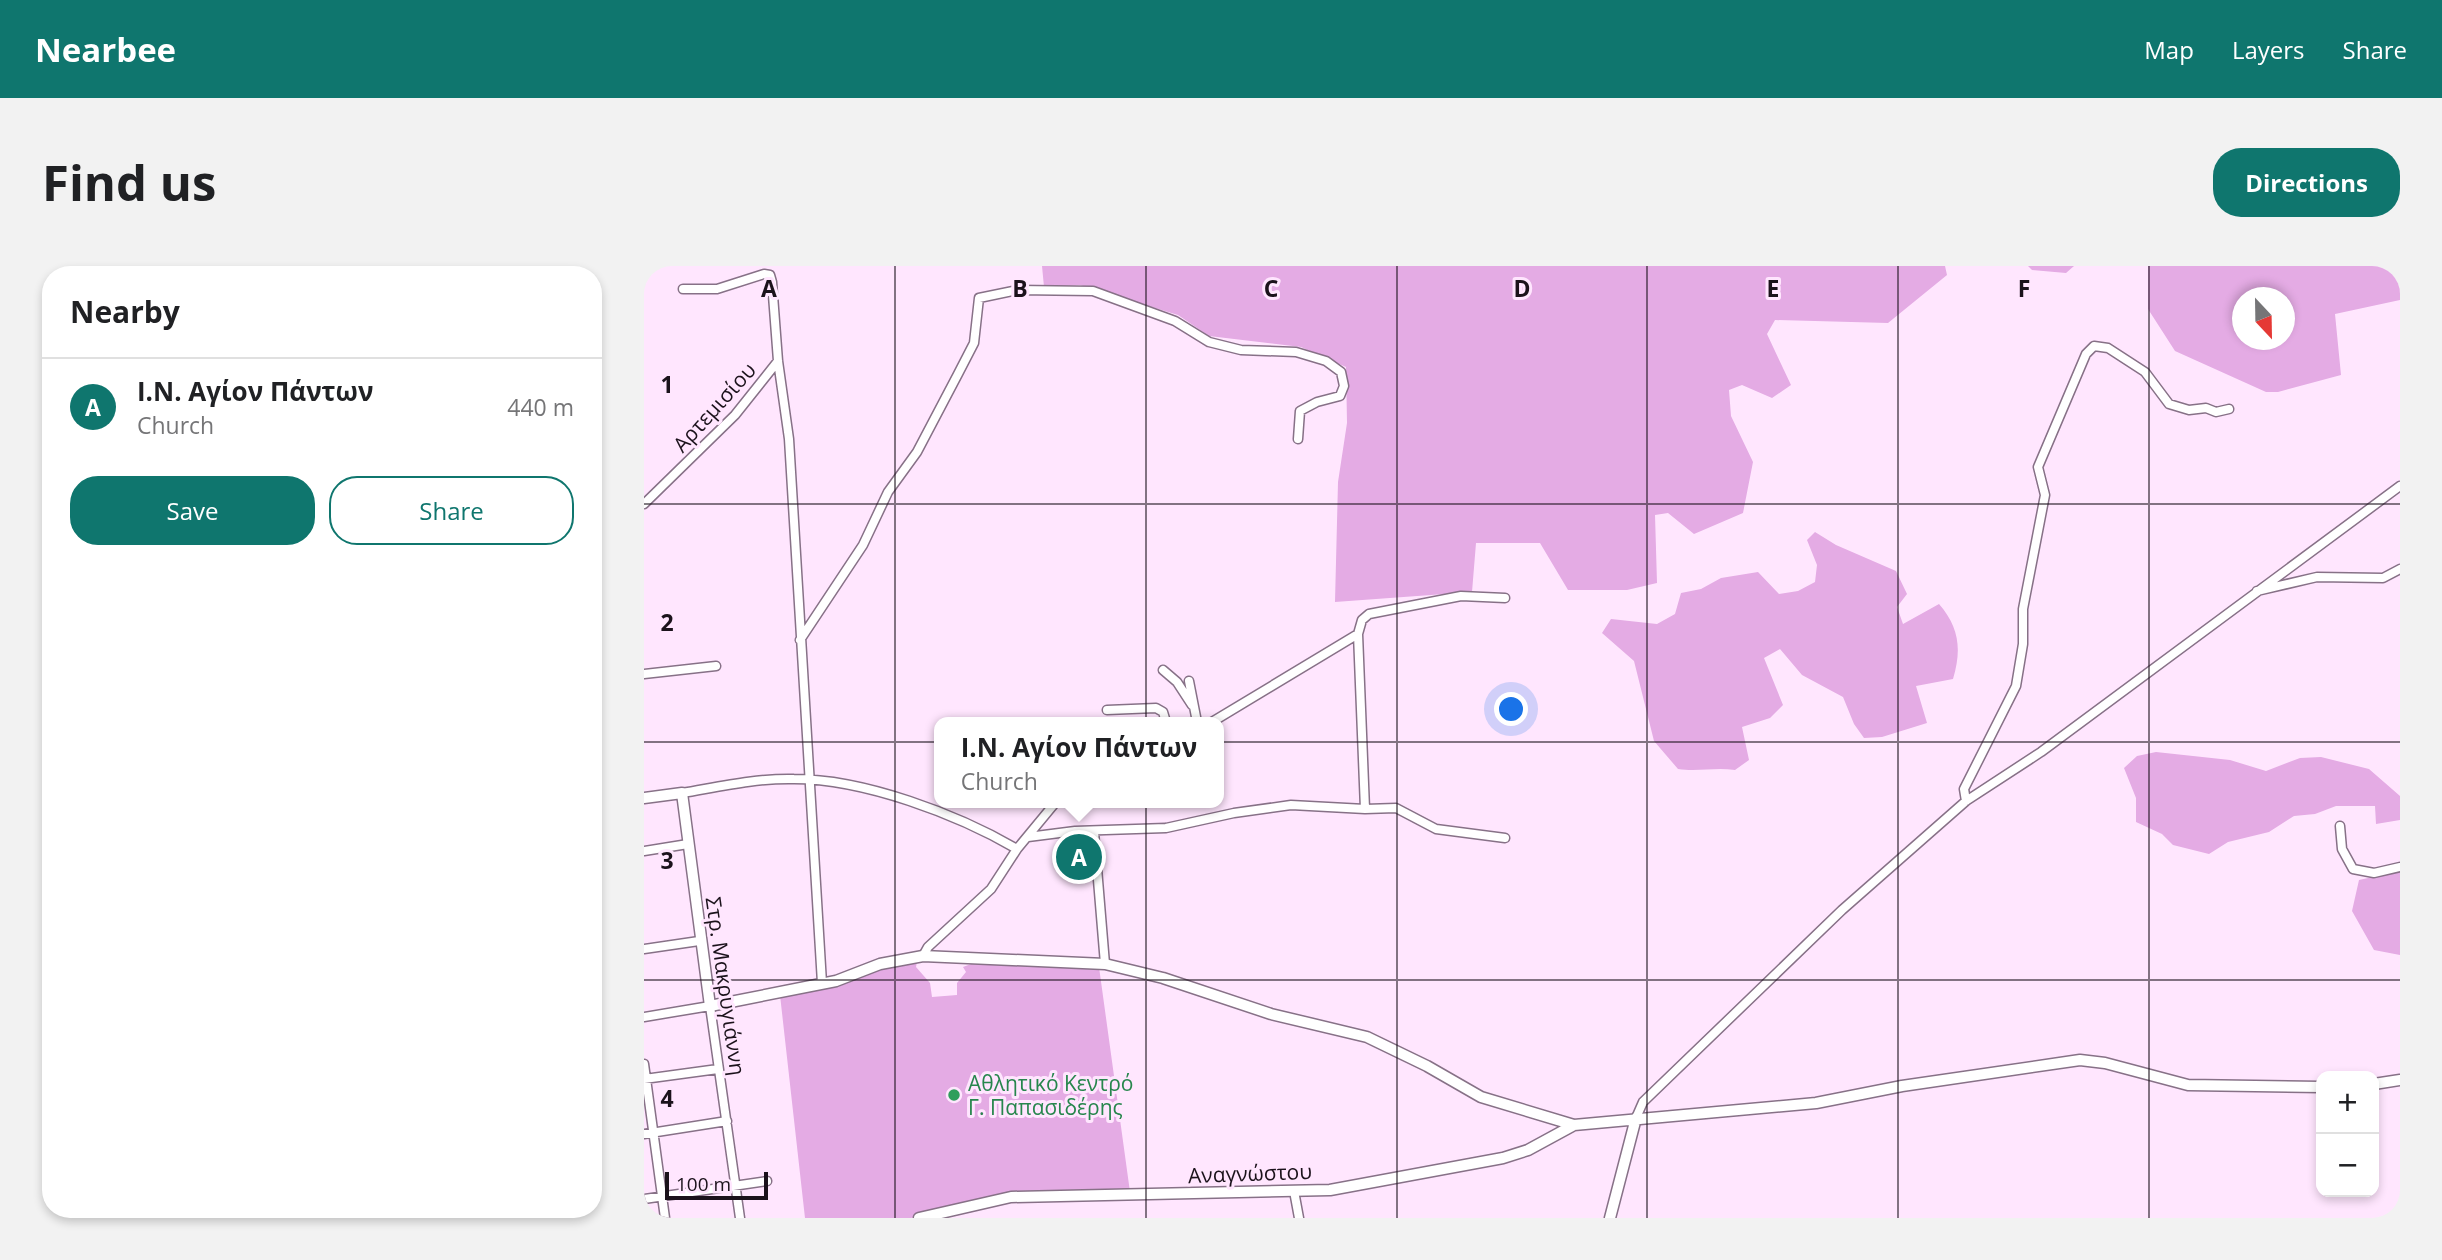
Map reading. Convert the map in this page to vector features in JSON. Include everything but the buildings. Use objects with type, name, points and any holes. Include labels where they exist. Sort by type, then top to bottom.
[{"type":"street","points":[[683,289],[717,289],[770,275],[789,439],[822,983]]},
{"type":"street","points":[[800,640],[863,545],[888,492],[917,452],[958,374],[974,343],[979,298],[1018,290],[1093,290],[1175,321],[1209,342],[1241,349],[1296,352],[1326,361],[1342,372],[1343,386],[1340,396],[1317,402],[1300,411],[1298,439]]},
{"type":"street","points":[[1966,801],[1964,789],[2016,686],[2023,644],[2023,608],[2045,495],[2038,467],[2086,354],[2094,346],[2108,348],[2145,372],[2163,399],[2177,407],[2206,408],[2216,412],[2229,409]]},
{"type":"street","name":"Αρτεμισίου","points":[[644,504],[735,415],[778,361]]},
{"type":"street","points":[[1610,1218],[1636,1118],[1643,1102],[1842,910],[1966,801],[2041,752],[2400,486]]},
{"type":"street","points":[[2254,592],[2317,577],[2384,578],[2400,569]]},
{"type":"street","points":[[1365,809],[1358,634],[1364,616],[1375,611],[1461,596],[1505,598]]},
{"type":"street","points":[[1220,717],[1358,634]]},
{"type":"street","points":[[644,674],[716,666]]},
{"type":"street","points":[[1163,670],[1177,682],[1192,705]]},
{"type":"street","points":[[1189,681],[1196,717]]},
{"type":"street","points":[[1107,710],[1156,708],[1163,712],[1164,717]]},
{"type":"street","points":[[644,798],[764,780],[808,780],[898,798],[977,825],[1017,849]]},
{"type":"street","name":"Στρ. Μακρυγιάννη","points":[[682,793],[699,941],[740,1218]]},
{"type":"street","points":[[1028,837],[1166,828],[1234,813],[1291,805],[1396,808],[1436,829],[1505,838]]},
{"type":"street","points":[[923,956],[951,925],[991,889],[1035,824],[1050,808]]},
{"type":"street","points":[[2340,826],[2342,849],[2353,869],[2374,873],[2400,867]]},
{"type":"street","points":[[1094,832],[1105,964]]},
{"type":"street","points":[[644,851],[688,844]]},
{"type":"street","points":[[644,949],[699,941]]},
{"type":"street","points":[[644,1017],[822,983],[849,977],[880,964],[923,956],[1105,964],[1163,978],[1270,1014],[1367,1037],[1481,1097],[1574,1125],[1816,1102],[1902,1086],[2080,1060],[2105,1063],[2188,1085],[2316,1087]]},
{"type":"street","points":[[644,1064],[649,1133],[663,1196],[665,1218]]},
{"type":"street","points":[[645,1079],[718,1069]]},
{"type":"street","points":[[2379,1083],[2400,1080]]},
{"type":"street","points":[[649,1133],[727,1121]]},
{"type":"street","name":"Αναγνώστου","points":[[919,1218],[1011,1197],[1343,1188],[1472,1166],[1528,1150],[1574,1125]]},
{"type":"street","points":[[644,1199],[767,1181]]},
{"type":"street","points":[[1294,1191],[1299,1218]]},
{"type":"shaded area","points":[[1042,266],[1945,266],[1947,275],[1888,323],[1775,320],[1767,334],[1791,385],[1772,398],[1742,385],[1729,390],[1731,416],[1753,462],[1743,513],[1694,534],[1668,513],[1655,515],[1657,583],[1627,590],[1568,590],[1540,543],[1476,543],[1472,592],[1335,602],[1338,482],[1347,423],[1346,367],[1301,347],[1209,336],[1178,315],[1080,285],[1044,287]]},
{"type":"shaded area","points":[[2028,266],[2074,266],[2066,273],[2032,270]]},
{"type":"shaded area","points":[[2148,266],[2400,266],[2400,300],[2335,314],[2341,375],[2278,392],[2266,392],[2175,351],[2148,309]]},
{"type":"shaded area","points":[[1815,532],[1836,545],[1896,571],[1907,594],[1897,607],[1903,624],[1939,604],[1951,621],[1957,639],[1953,679],[1916,686],[1927,723],[1882,737],[1864,738],[1854,724],[1843,697],[1802,675],[1780,649],[1764,658],[1783,705],[1770,718],[1742,727],[1749,760],[1735,770],[1678,769],[1654,741],[1634,661],[1602,633],[1611,619],[1657,624],[1675,614],[1681,593],[1701,589],[1721,578],[1758,572],[1779,594],[1798,591],[1815,582],[1817,565],[1807,540]]},
{"type":"shaded area","points":[[2156,752],[2230,760],[2266,771],[2300,758],[2321,757],[2369,769],[2400,796],[2400,820],[2376,824],[2375,806],[2336,806],[2315,814],[2294,816],[2269,832],[2228,842],[2209,854],[2173,845],[2162,834],[2136,822],[2136,798],[2124,768],[2137,756]]},
{"type":"shaded area","points":[[2400,871],[2400,955],[2374,950],[2352,911],[2359,880]]},
{"type":"shaded area","name":"Αθλητικό Κεντρό Γ. Παπασιδέρης","points":[[917,962],[916,967],[930,983],[932,997],[957,995],[957,983],[966,972],[963,967],[971,964],[1099,967],[1130,1192],[1014,1195],[941,1208],[911,1218],[805,1218],[780,995],[838,987],[882,968]]},
{"type":"place","name":"Ι.Ν. Αγίον Πάντων","points":[[1079,857]]},
{"type":"place","name":"Αθλητικό Κεντρό Γ. Παπασιδέρης","points":[[954,1095]]}]
